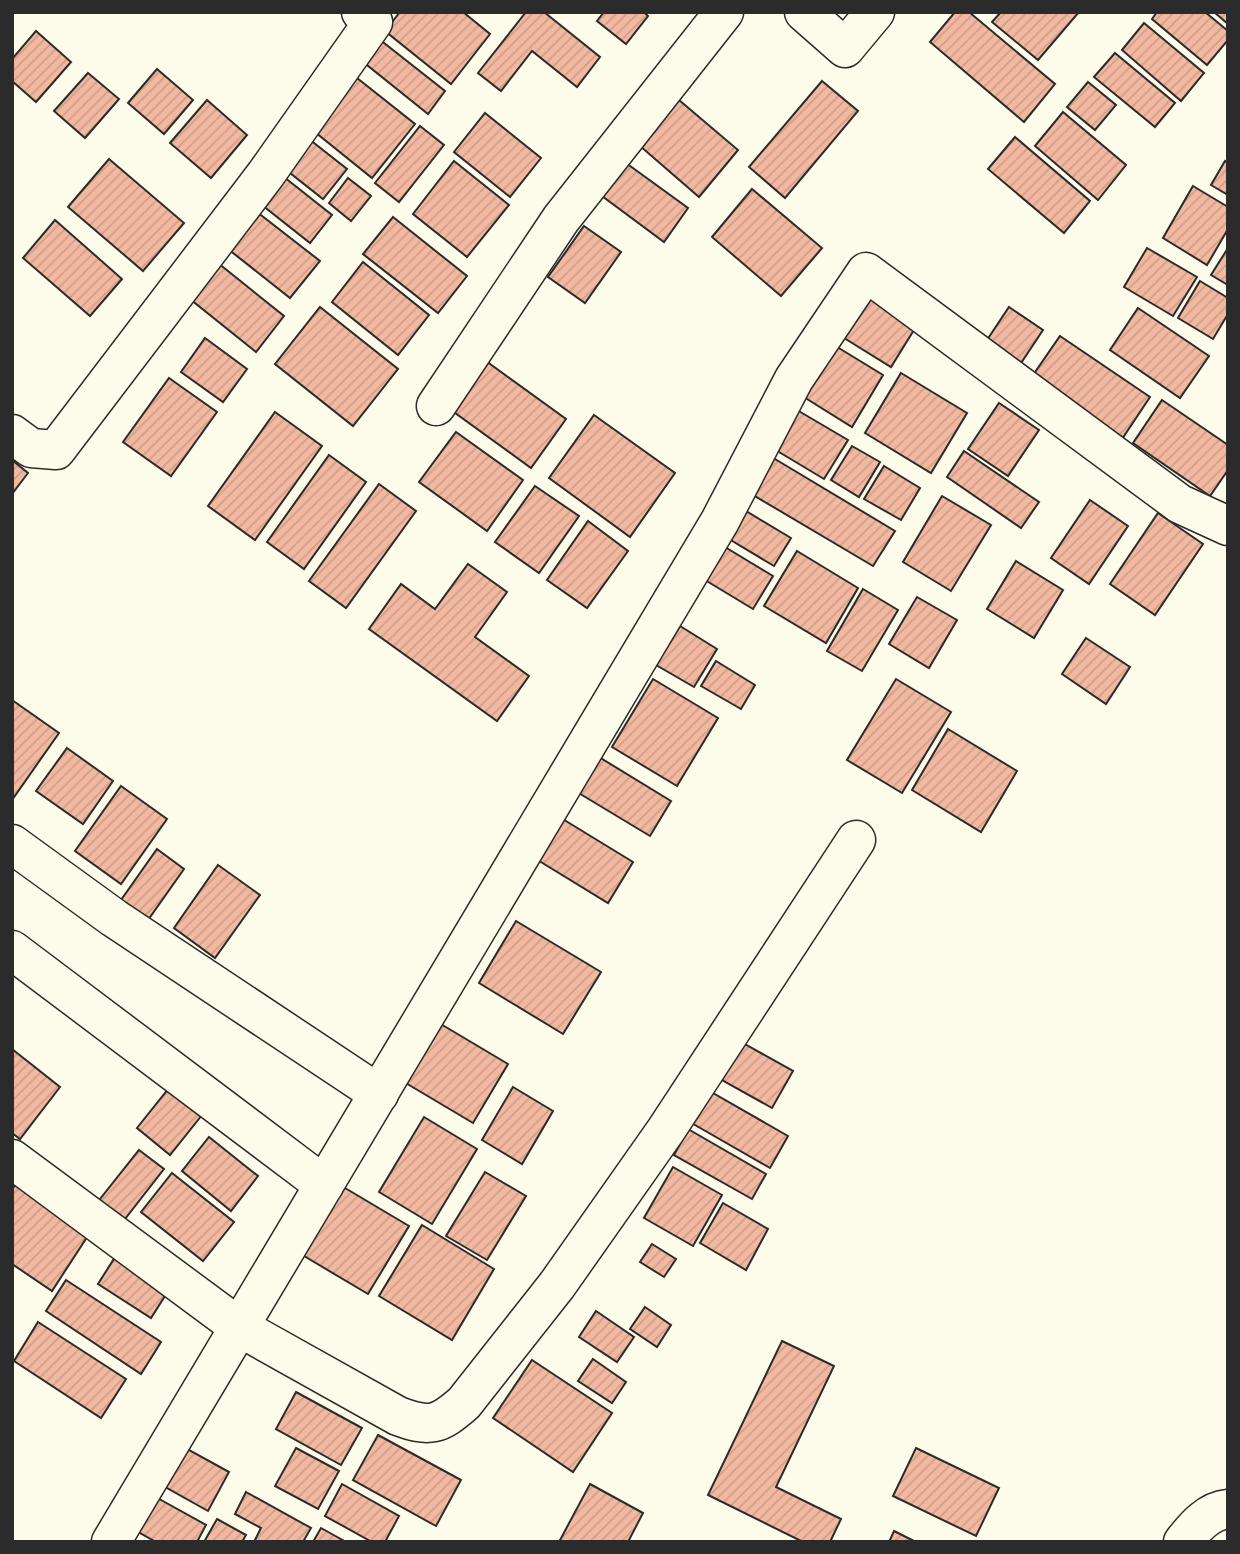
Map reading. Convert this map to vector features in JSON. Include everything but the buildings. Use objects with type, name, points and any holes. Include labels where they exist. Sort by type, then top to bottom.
[{"type":"street","points":[[12,434],[30,447],[56,450],[266,174],[373,22],[361,12]]},
{"type":"street","points":[[436,406],[561,219],[724,12]]},
{"type":"street","points":[[804,12],[845,48],[875,12]]},
{"type":"street","points":[[111,1542],[720,521],[794,379],[866,272],[1180,504],[1228,526]]},
{"type":"street","points":[[12,1159],[239,1327],[398,1416],[418,1424],[446,1419],[464,1403],[557,1285],[666,1130],[856,839]]},
{"type":"street","points":[[12,844],[114,918],[379,1094]]},
{"type":"street","points":[[12,950],[324,1185]]},
{"type":"street","points":[[1183,1542],[1198,1523],[1219,1510],[1228,1510]]}]
